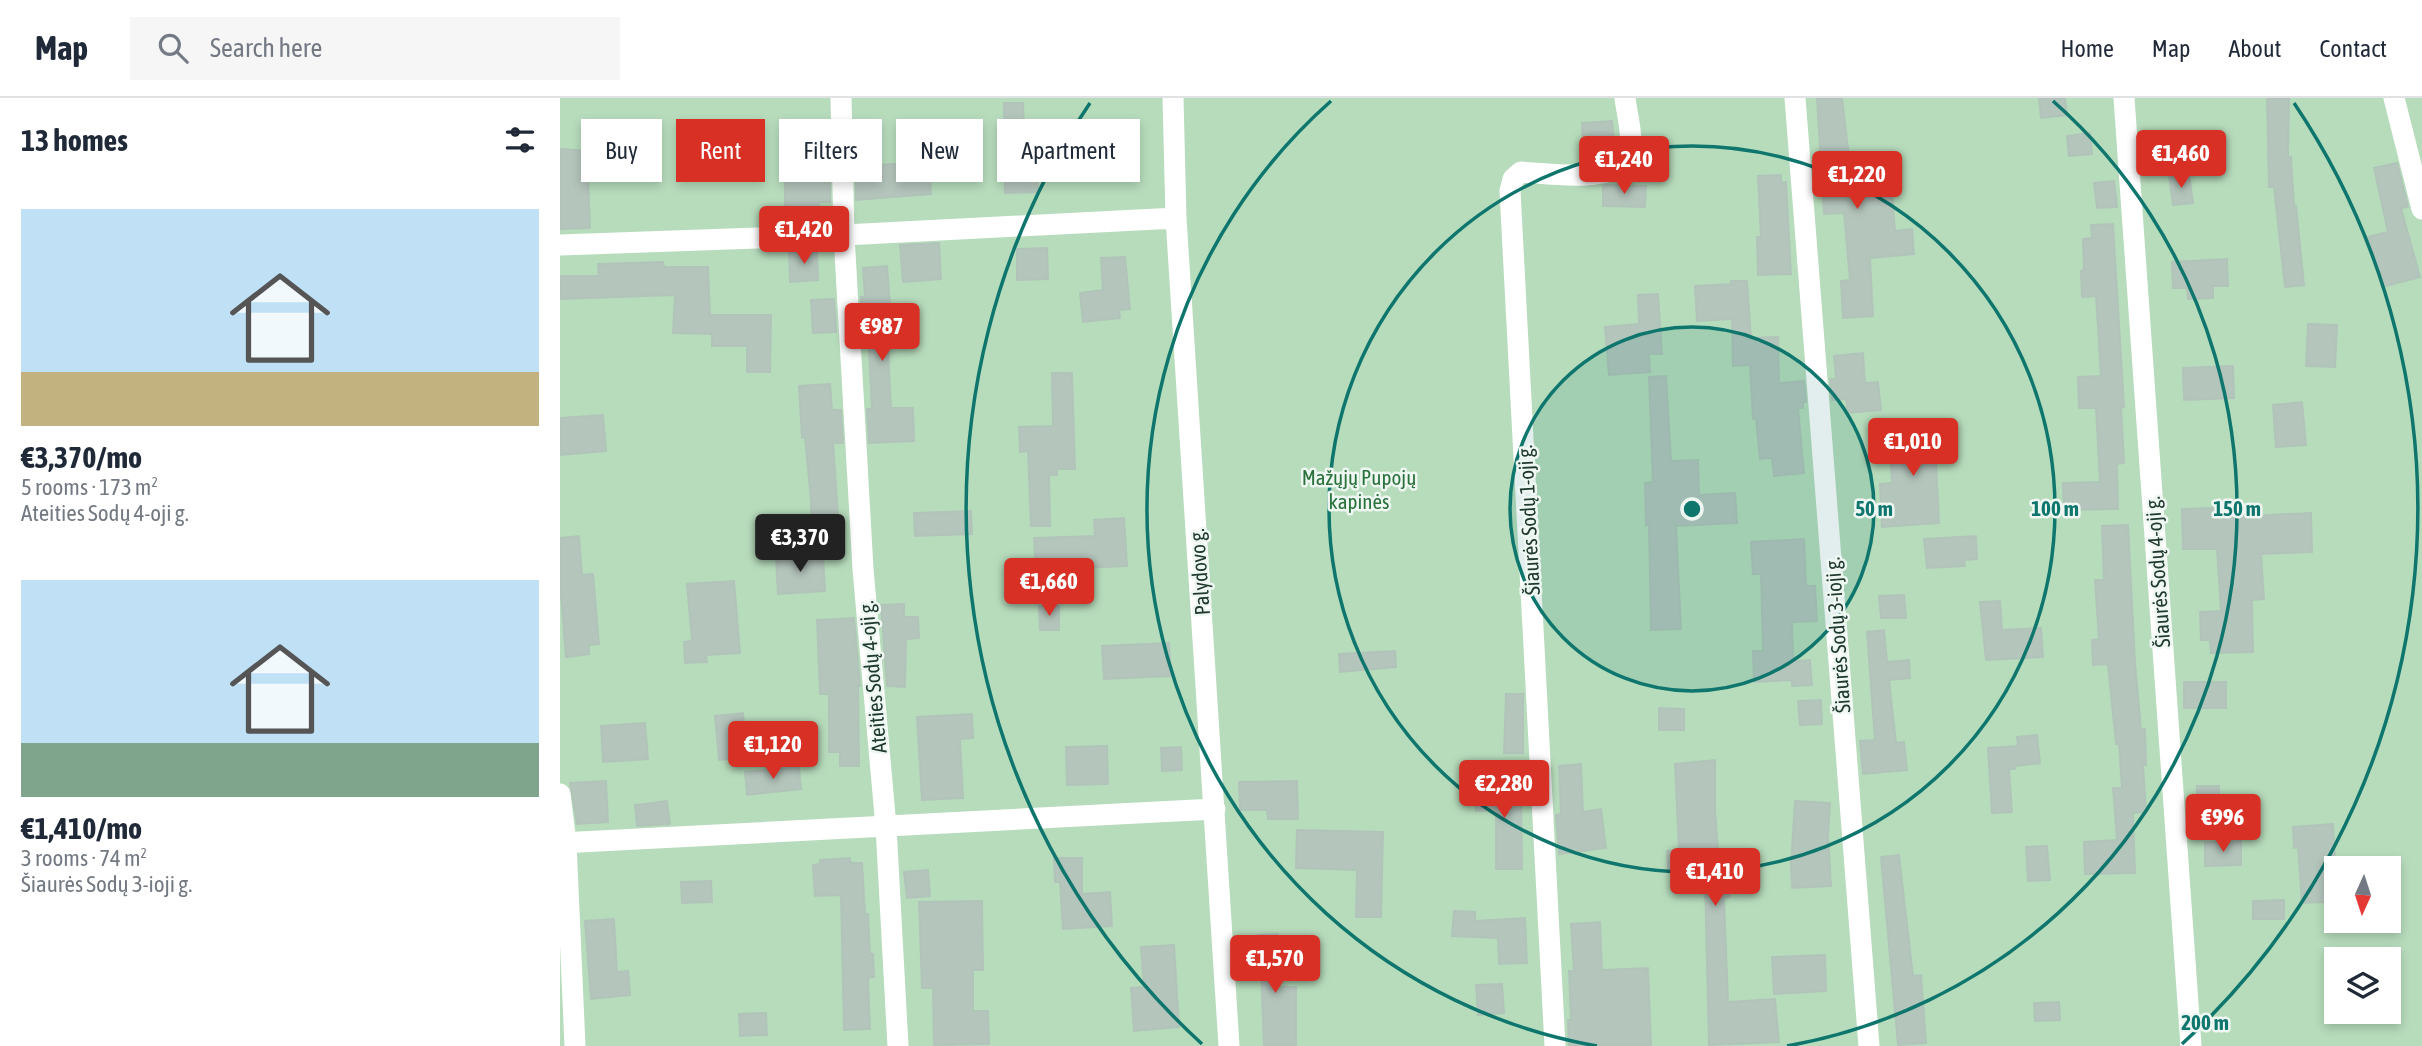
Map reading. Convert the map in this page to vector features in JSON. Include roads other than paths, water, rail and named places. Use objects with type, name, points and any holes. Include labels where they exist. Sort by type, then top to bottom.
[{"type":"street","name":"Ateities Sodų 4-oji g.","points":[[841,98],[844,235],[863,569],[886,827],[898,1046]]},
{"type":"street","name":"Palydovo g.","points":[[1173,98],[1176,218],[1228,1046]]},
{"type":"street","name":"Šiaurės Sodų 1-oji g.","points":[[1555,1046],[1510,191],[1514,179],[1521,172],[1604,174],[1619,169],[1630,154],[1631,140],[1625,98]]},
{"type":"street","name":"Šiaurės Sodų 3-ioji g.","points":[[1795,98],[1869,1046]]},
{"type":"street","name":"Šiaurės Sodų 4-oji g.","points":[[2124,98],[2191,1046]]},
{"type":"street","points":[[2394,98],[2422,209]]},
{"type":"street","points":[[560,245],[844,235],[1176,218]]},
{"type":"street","points":[[560,794],[575,1046]]},
{"type":"street","points":[[563,843],[1214,809]]},
{"type":"park label","name":"Mažųjų Pupojų kapinės","points":[[1359,489]]}]
